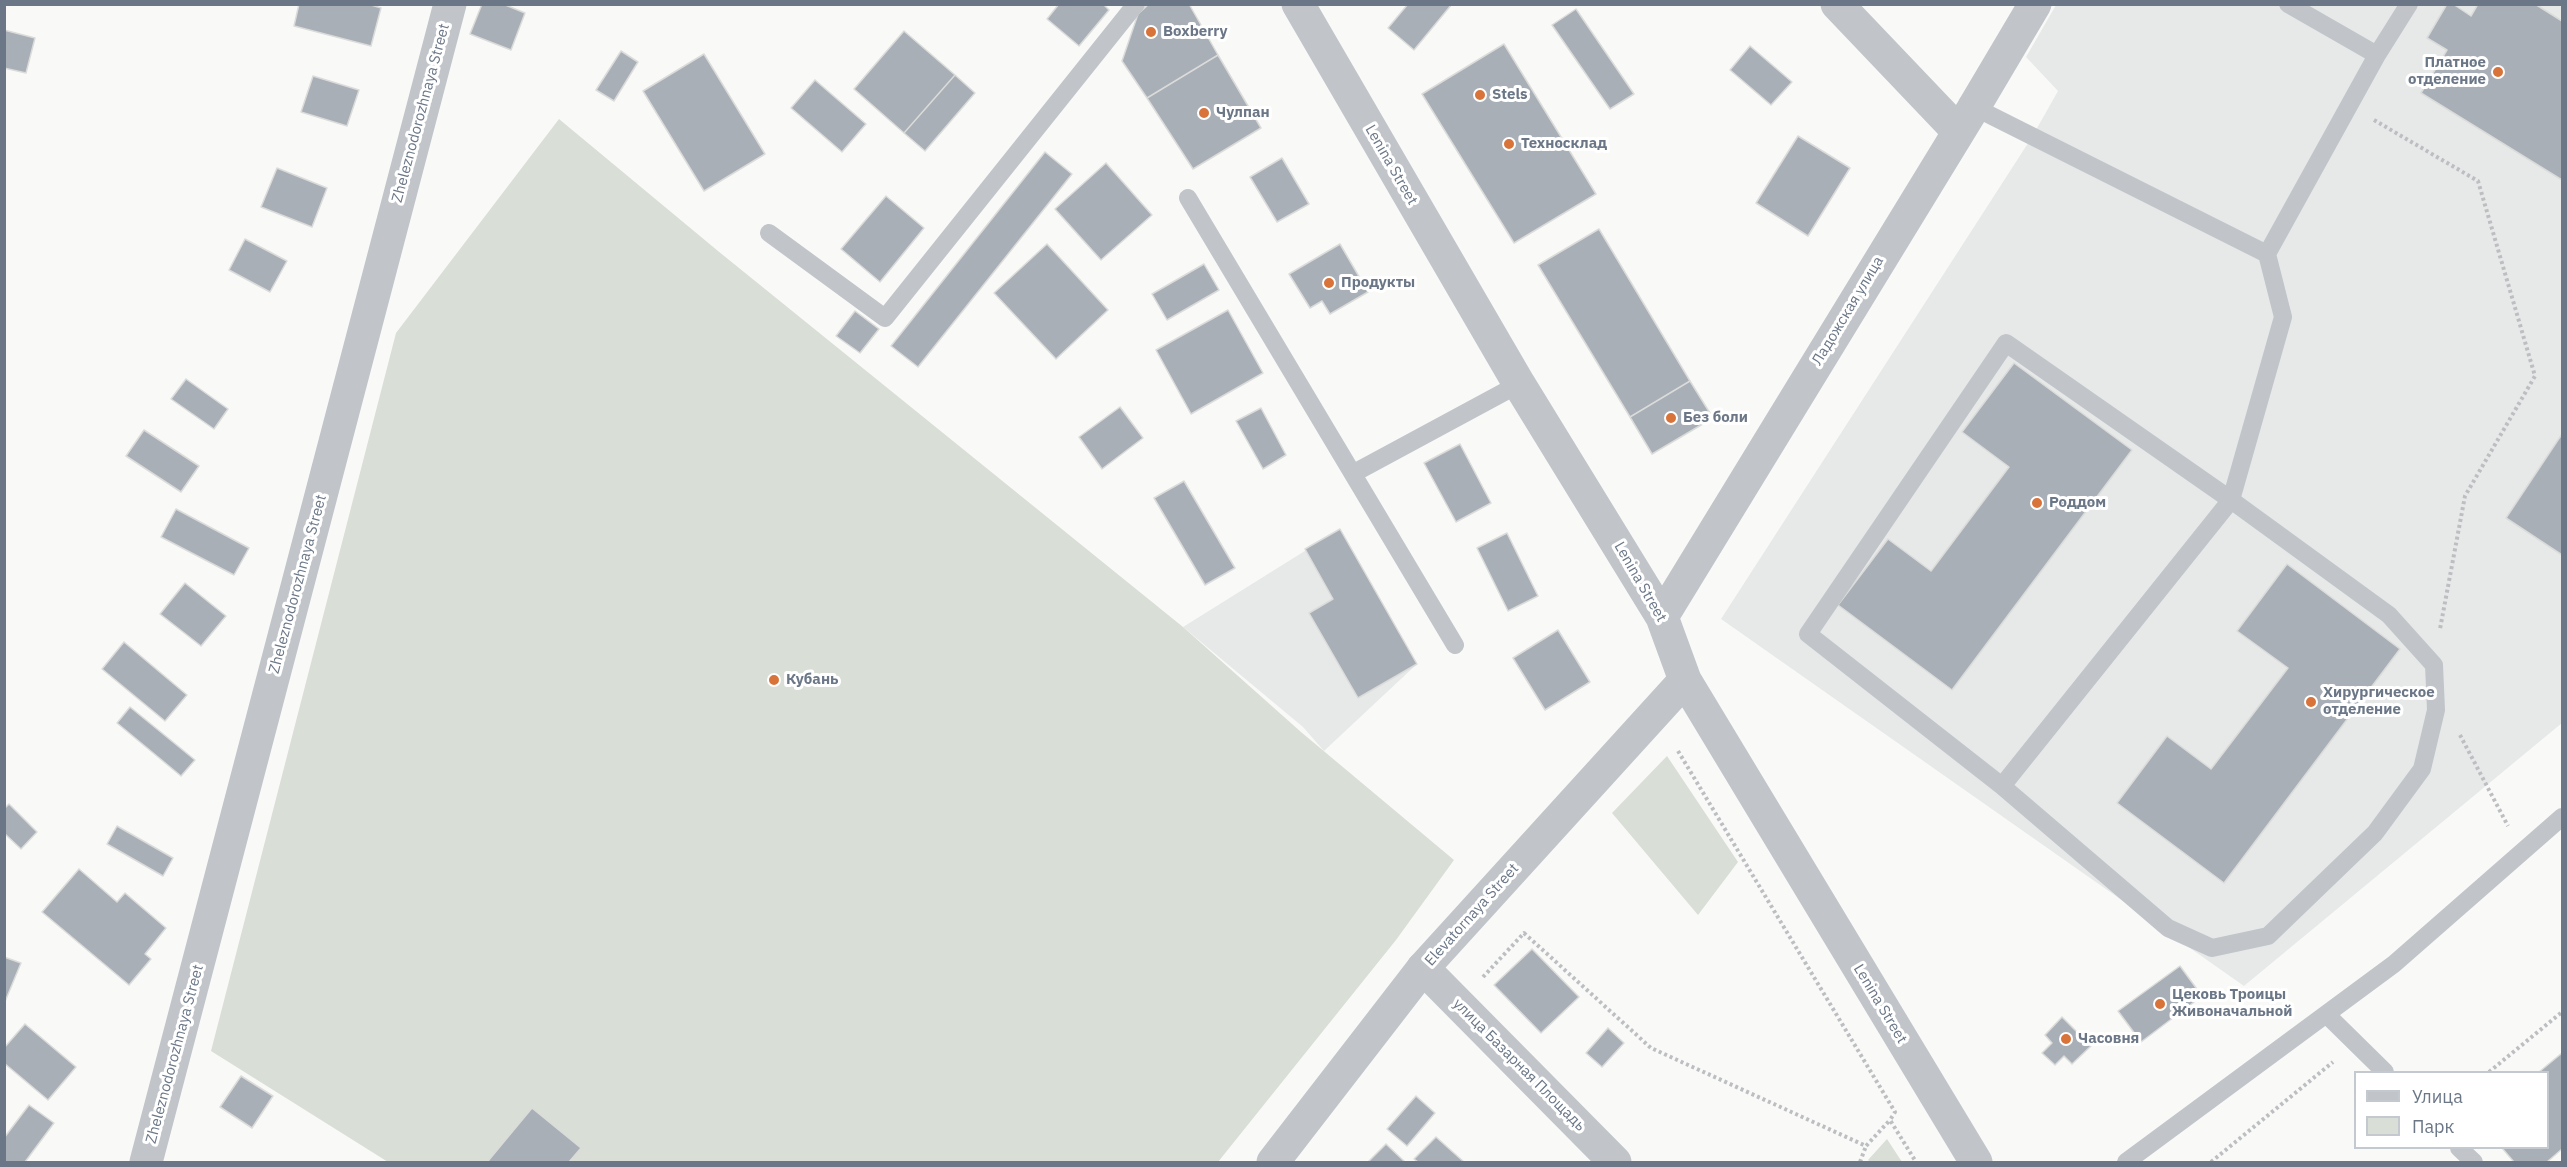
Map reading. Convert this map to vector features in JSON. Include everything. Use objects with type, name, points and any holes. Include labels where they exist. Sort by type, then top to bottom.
[{"type":"street","name":"Zheleznodorozhnaya Street","points":[[146,1162],[450,4]]},
{"type":"street","name":"Lenina Street","points":[[1298,4],[1519,384],[1662,617],[1685,680],[1976,1162]]},
{"type":"street","points":[[1837,4],[1966,119]]},
{"type":"street","name":"Ладожская улица","points":[[1662,617],[2035,4]]},
{"type":"street","name":"Elevatornaya Street","points":[[1273,1162],[1423,968],[1685,680]]},
{"type":"street","name":"улица Базарная Площадь","points":[[1423,968],[1615,1162]]},
{"type":"lane","points":[[769,233],[885,318],[1136,4]]},
{"type":"lane","points":[[2288,4],[2377,55]]},
{"type":"lane","points":[[2002,786],[2231,500],[2283,317],[2268,254],[2377,55],[2409,4]]},
{"type":"lane","points":[[1966,119],[2268,254]]},
{"type":"lane","points":[[1188,198],[1455,645]]},
{"type":"lane","points":[[2006,343],[2231,500],[2390,615],[2434,666],[2436,710],[2422,769],[2375,833],[2268,936],[2212,948],[2168,928],[2002,786],[1808,634],[2006,343]]},
{"type":"lane","points":[[1354,473],[1519,384]]},
{"type":"lane","points":[[2126,1162],[2394,964],[2562,817]]},
{"type":"lane","points":[[2326,1014],[2384,1071]]},
{"type":"lane","points":[[2460,1149],[2474,1162]]},
{"type":"path","points":[[2349,106],[2478,181],[2535,376],[2465,496],[2434,666]]},
{"type":"path","points":[[2435,686],[2522,852]]},
{"type":"path","points":[[1678,751],[1895,1112],[1866,1146],[1860,1162]]},
{"type":"path","points":[[1459,1004],[1524,933],[1651,1048],[1866,1146]]},
{"type":"path","points":[[2490,1071],[2562,1012]]},
{"type":"path","points":[[2211,1162],[2355,1043]]},
{"type":"path","points":[[1890,1120],[1916,1162]]},
{"type":"shaded area","points":[[2056,5],[2562,5],[2562,723],[2244,986],[1721,619],[2032,137],[2058,91],[2026,57]]},
{"type":"shaded area","points":[[1340,529],[1417,664],[1324,751],[1303,727],[1183,627]]},
{"type":"green space","name":"Кубань","points":[[559,119],[718,251],[1183,627],[1301,732],[1454,860],[1396,940],[1218,1162],[388,1162],[211,1051],[396,333]]},
{"type":"green space","points":[[1667,756],[1738,862],[1698,915],[1612,813]]},
{"type":"green space","points":[[1887,1139],[1902,1162],[1870,1162],[1868,1160]]},
{"type":"building","points":[[299,4],[368,4],[381,8],[371,46],[294,26]]},
{"type":"building","points":[[482,4],[503,4],[525,13],[511,50],[470,34]]},
{"type":"building","points":[[1059,4],[1103,4],[1109,10],[1079,46],[1047,19]]},
{"type":"building","name":"Чулпан","points":[[1149,4],[1189,4],[1218,55],[1147,98],[1122,61],[1138,14]]},
{"type":"building","points":[[1408,4],[1452,4],[1414,50],[1388,28]]},
{"type":"building","name":"Платное отделение","points":[[2447,4],[2453,4],[2471,16],[2478,4],[2535,4],[2562,21],[2562,180],[2421,93],[2447,50],[2427,38]]},
{"type":"building","points":[[1576,9],[1634,94],[1610,109],[1552,25]]},
{"type":"building","points":[[4,30],[35,38],[26,73],[4,68]]},
{"type":"building","points":[[904,31],[955,75],[904,133],[854,89]]},
{"type":"building","name":"Техносклад","points":[[1504,44],[1596,194],[1514,243],[1422,94]]},
{"type":"building","points":[[1750,46],[1792,82],[1771,105],[1730,70]]},
{"type":"building","points":[[621,51],[638,62],[614,101],[596,90]]},
{"type":"building","points":[[704,54],[765,154],[704,191],[643,91]]},
{"type":"building","name":"Чулпан","points":[[1218,55],[1261,128],[1193,169],[1147,98]]},
{"type":"building","points":[[955,75],[975,93],[925,151],[904,133]]},
{"type":"building","points":[[313,76],[359,90],[347,126],[301,112]]},
{"type":"building","points":[[815,80],[866,124],[842,152],[791,108]]},
{"type":"building","points":[[1798,136],[1850,168],[1808,236],[1756,203]]},
{"type":"building","points":[[1045,152],[1072,174],[918,367],[891,346]]},
{"type":"building","points":[[1282,158],[1309,204],[1277,222],[1250,177]]},
{"type":"building","points":[[1106,163],[1152,215],[1101,260],[1055,209]]},
{"type":"building","points":[[277,168],[327,188],[312,227],[261,207]]},
{"type":"building","points":[[886,196],[924,228],[880,282],[841,249]]},
{"type":"building","points":[[1599,229],[1690,381],[1630,417],[1538,265]]},
{"type":"building","points":[[245,239],[287,261],[270,292],[229,270]]},
{"type":"building","points":[[1047,244],[1108,310],[1056,359],[994,293]]},
{"type":"building","name":"Продукты","points":[[1340,244],[1368,292],[1330,314],[1322,301],[1310,308],[1289,274]]},
{"type":"building","points":[[1204,264],[1219,290],[1167,320],[1152,294]]},
{"type":"building","points":[[1228,310],[1263,373],[1191,414],[1156,350]]},
{"type":"building","points":[[855,311],[879,329],[860,353],[836,336]]},
{"type":"building","name":"Роддом","points":[[2014,363],[2132,450],[1952,690],[1838,605],[1888,539],[1931,571],[2009,467],[1962,432]]},
{"type":"building","points":[[186,379],[228,409],[214,429],[171,399]]},
{"type":"building","name":"Без боли","points":[[1690,381],[1713,418],[1652,454],[1630,417]]},
{"type":"building","points":[[1120,407],[1143,438],[1102,469],[1079,437]]},
{"type":"building","points":[[1261,408],[1286,455],[1263,469],[1236,421]]},
{"type":"building","points":[[144,430],[199,466],[181,492],[126,456]]},
{"type":"building","points":[[2562,434],[2562,555],[2506,518]]},
{"type":"building","points":[[1460,444],[1491,503],[1456,522],[1424,463]]},
{"type":"building","points":[[1184,481],[1235,568],[1205,585],[1154,498]]},
{"type":"building","points":[[176,509],[249,548],[234,575],[161,537]]},
{"type":"building","points":[[1340,529],[1417,664],[1358,698],[1309,613],[1333,599],[1305,549]]},
{"type":"building","points":[[1507,533],[1538,596],[1508,611],[1477,548]]},
{"type":"building","name":"Хирургическое отделение","points":[[2287,564],[2400,649],[2224,883],[2117,803],[2167,736],[2211,769],[2288,668],[2237,631]]},
{"type":"building","points":[[185,583],[226,616],[201,646],[160,614]]},
{"type":"building","points":[[1558,630],[1590,682],[1545,710],[1513,658]]},
{"type":"building","points":[[124,642],[187,695],[165,721],[102,669]]},
{"type":"building","points":[[130,707],[195,760],[181,776],[117,723]]},
{"type":"building","points":[[9,804],[37,832],[21,849],[4,833],[4,809]]},
{"type":"building","points":[[117,826],[173,858],[163,876],[107,844]]},
{"type":"building","points":[[79,869],[117,902],[125,893],[166,928],[145,954],[151,959],[129,985],[42,912]]},
{"type":"building","points":[[1532,949],[1579,997],[1541,1033],[1494,985]]},
{"type":"building","points":[[4,957],[21,963],[4,1004]]},
{"type":"building","name":"Цековь Троицы Живоначальной","points":[[2180,966],[2202,996],[2141,1042],[2118,1011]]},
{"type":"building","name":"Часовня","points":[[2062,1017],[2091,1046],[2072,1064],[2064,1056],[2055,1065],[2042,1053],[2052,1043],[2045,1035]]},
{"type":"building","points":[[25,1024],[76,1067],[48,1100],[4,1063],[4,1048]]},
{"type":"building","points":[[1608,1028],[1624,1043],[1602,1067],[1586,1053]]},
{"type":"building","points":[[2562,1053],[2562,1149],[2547,1162],[2514,1162],[2503,1149],[2549,1149],[2549,1071],[2540,1071]]},
{"type":"building","points":[[241,1076],[273,1096],[252,1128],[220,1107]]},
{"type":"building","points":[[1416,1096],[1435,1113],[1407,1146],[1387,1129]]},
{"type":"building","points":[[29,1105],[54,1123],[25,1162],[4,1162],[4,1138]]},
{"type":"building","points":[[532,1108],[581,1148],[569,1162],[488,1161]]},
{"type":"building","points":[[1436,1137],[1464,1162],[1418,1162],[1414,1159]]},
{"type":"building","points":[[1386,1144],[1405,1162],[1368,1162]]},
{"type":"place","name":"Boxberry","points":[[1151,32]]},
{"type":"place","name":"Платное отделение","points":[[2498,72]]},
{"type":"place","name":"Stels","points":[[1480,95]]},
{"type":"place","name":"Чулпан","points":[[1204,113]]},
{"type":"place","name":"Техносклад","points":[[1509,144]]},
{"type":"place","name":"Продукты","points":[[1329,283]]},
{"type":"place","name":"Без боли","points":[[1671,418]]},
{"type":"place","name":"Роддом","points":[[2037,503]]},
{"type":"place","name":"Кубань","points":[[774,680]]},
{"type":"place","name":"Хирургическое отделение","points":[[2311,702]]},
{"type":"place","name":"Цековь Троицы Живоначальной","points":[[2160,1004]]},
{"type":"place","name":"Часовня","points":[[2066,1039]]}]
